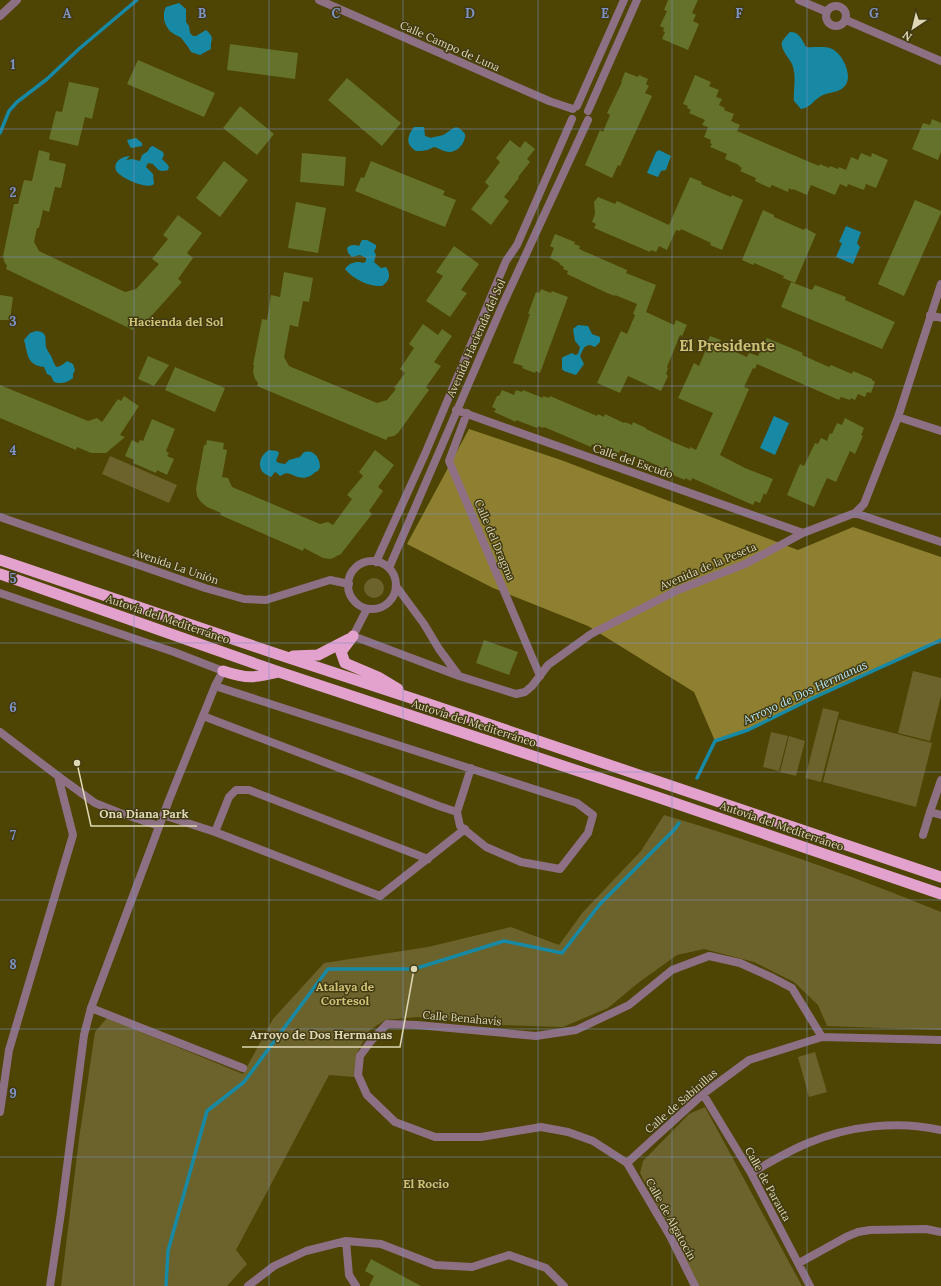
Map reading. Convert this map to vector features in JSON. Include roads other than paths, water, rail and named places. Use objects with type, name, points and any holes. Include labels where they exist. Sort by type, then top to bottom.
[{"type":"highway","name":"Autovía del Mediterráneo","points":[[0,560],[941,877]]},
{"type":"highway","name":"Autovía del Mediterráneo","points":[[0,574],[279,672],[656,797],[941,894]]},
{"type":"highway","points":[[277,654],[298,656],[318,655],[353,636]]},
{"type":"highway","points":[[353,636],[340,652],[345,663],[378,677],[417,700]]},
{"type":"highway","points":[[223,670],[243,677],[260,677],[279,672]]},
{"type":"street","points":[[0,16],[17,0]]},
{"type":"street","name":"Calle Campo de Luna","points":[[319,0],[548,101],[575,108]]},
{"type":"street","points":[[624,0],[571,114],[575,123],[583,124],[588,120],[588,111],[637,0]]},
{"type":"street","points":[[799,0],[827,12]]},
{"type":"street","points":[[840,6],[844,10],[846,20],[843,24],[832,26],[826,17],[827,12],[830,8],[840,6]]},
{"type":"street","points":[[846,20],[941,61]]},
{"type":"street","points":[[575,108],[584,107],[588,111]]},
{"type":"street","name":"Avenida Hacienda del Sol","points":[[376,562],[425,454],[506,261],[517,245],[572,119]]},
{"type":"street","name":"Avenida Hacienda del Sol","points":[[389,568],[509,290],[588,120]]},
{"type":"street","points":[[941,284],[898,416],[864,504],[855,513],[941,542]]},
{"type":"street","points":[[930,315],[941,318]]},
{"type":"street","name":"Calle del Escudo","points":[[456,410],[803,533]]},
{"type":"street","name":"Calle del Dragma","points":[[467,413],[449,461],[540,676]]},
{"type":"street","points":[[898,416],[941,431]]},
{"type":"street","name":"Avenida de la Peseta","points":[[353,636],[459,676],[516,694],[525,692],[532,686],[548,665],[591,634],[678,590],[745,564],[803,533],[855,513]]},
{"type":"street","name":"Avenida La Unión","points":[[0,517],[205,588],[244,599],[266,600],[330,580],[348,584]]},
{"type":"street","points":[[370,562],[376,562],[389,568],[393,573],[396,586],[395,592],[387,604],[381,608],[367,609],[351,597],[348,584],[350,577],[358,566],[370,562]]},
{"type":"street","points":[[396,586],[459,676]]},
{"type":"street","points":[[0,593],[223,670],[215,686],[163,815],[91,1008],[84,1035],[50,1286]]},
{"type":"street","points":[[353,636],[367,609]]},
{"type":"street","points":[[215,686],[472,768],[577,803],[594,814],[588,834],[560,869],[521,862],[486,847],[460,826],[457,812],[472,768]]},
{"type":"street","points":[[203,716],[457,812]]},
{"type":"street","points":[[0,732],[95,803],[120,814],[159,826]]},
{"type":"street","points":[[0,1112],[9,1050],[73,835],[58,776]]},
{"type":"street","points":[[922,835],[941,780]]},
{"type":"street","points":[[215,832],[229,797],[236,790],[249,790],[428,859]]},
{"type":"street","points":[[930,812],[941,815]]},
{"type":"street","points":[[163,815],[215,832],[380,896],[465,829]]},
{"type":"street","name":"Calle Benahavís","points":[[627,1163],[593,1141],[568,1132],[541,1127],[481,1137],[435,1137],[395,1122],[368,1095],[358,1074],[360,1056],[371,1041],[387,1024],[417,1025],[536,1036],[576,1030],[629,1005],[672,970],[709,956],[740,963],[792,988],[822,1037]]},
{"type":"street","points":[[91,1008],[243,1068]]},
{"type":"street","name":"Calle de Sabinillas","points":[[627,1163],[703,1094],[749,1060],[822,1037],[941,1040]]},
{"type":"street","name":"Calle de Parauta","points":[[703,1094],[751,1174],[810,1286]]},
{"type":"street","points":[[751,1174],[807,1143],[837,1133],[868,1126],[913,1126],[941,1130]]},
{"type":"street","name":"Calle de Algatocín","points":[[627,1163],[670,1236],[695,1286]]},
{"type":"street","points":[[799,1263],[858,1232],[870,1230],[926,1229],[941,1232]]},
{"type":"street","points":[[346,1241],[348,1275],[356,1286]]},
{"type":"street","points":[[248,1286],[274,1266],[299,1254],[346,1241],[381,1244],[435,1265],[472,1267],[509,1255],[546,1268],[564,1286]]},
{"type":"water","points":[[179,3],[186,9],[186,22],[189,26],[190,33],[193,36],[196,36],[206,30],[212,37],[211,49],[200,55],[191,52],[181,38],[171,32],[166,26],[164,14],[166,7]]},
{"type":"water","points":[[790,32],[796,33],[802,39],[806,47],[824,47],[834,50],[841,57],[848,72],[847,83],[842,89],[821,96],[809,106],[801,109],[794,101],[795,78],[792,64],[783,50],[782,45],[782,42]]},
{"type":"water","points":[[414,127],[424,127],[425,136],[431,138],[443,135],[454,128],[459,128],[465,134],[465,137],[461,146],[452,152],[447,152],[434,147],[427,150],[416,151],[410,146],[408,140]]},
{"type":"water","points":[[136,138],[142,143],[142,146],[131,148],[127,140]]},
{"type":"water","points":[[153,146],[163,152],[164,155],[162,159],[169,167],[168,170],[161,171],[158,170],[153,164],[148,163],[146,167],[153,174],[154,184],[147,186],[141,185],[124,178],[117,172],[115,166],[118,161],[124,157],[130,156],[126,160],[132,159],[140,161],[142,155]]},
{"type":"water","points":[[659,150],[671,156],[666,170],[661,171],[658,177],[647,173],[656,152]]},
{"type":"water","points":[[846,226],[861,232],[857,243],[860,247],[853,264],[836,257],[842,243],[839,242]]},
{"type":"water","points":[[362,240],[367,240],[376,245],[374,251],[376,255],[374,262],[381,268],[386,267],[388,270],[388,280],[382,286],[362,282],[348,273],[345,269],[351,263],[364,263],[366,261],[366,258],[360,255],[352,257],[348,253],[347,248],[351,245],[359,246]]},
{"type":"water","points":[[578,325],[588,326],[592,334],[600,337],[600,342],[595,347],[590,345],[586,346],[580,356],[584,364],[576,375],[562,369],[562,358],[572,353],[575,355],[578,354],[580,347],[575,341],[573,329]]},
{"type":"water","points":[[36,331],[44,334],[46,338],[47,350],[56,366],[58,367],[67,361],[73,364],[75,370],[71,380],[64,383],[54,382],[51,376],[47,374],[44,367],[38,366],[31,361],[27,354],[24,340],[30,333]]},
{"type":"water","points":[[774,416],[789,423],[775,455],[760,448]]},
{"type":"water","points":[[269,450],[277,451],[279,453],[276,461],[285,464],[289,460],[300,457],[304,452],[311,452],[318,458],[320,467],[318,471],[311,476],[303,478],[286,473],[280,476],[275,472],[271,477],[263,472],[260,465],[262,456]]},
{"type":"waterway","points":[[0,133],[9,111],[17,102],[47,79],[80,48],[137,0]]},
{"type":"waterway","name":"Arroyo de Dos Hermanas","points":[[697,778],[715,741],[748,730],[813,698],[941,640]]},
{"type":"waterway","name":"Arroyo de Dos Hermanas","points":[[166,1286],[168,1251],[207,1111],[244,1082],[328,969],[414,969],[504,941],[562,953],[600,904],[674,830],[679,823]]},
{"type":"place","name":"Ona Diana Park","points":[[77,763]]},
{"type":"place","name":"Arroyo de Dos Hermanas","points":[[414,969]]},
{"type":"district","name":"Hacienda del Sol","points":[[176,321]]},
{"type":"district","name":"El Presidente","points":[[727,345]]},
{"type":"district","name":"Atalaya de Cortesol","points":[[345,993]]},
{"type":"district","name":"El Rocio","points":[[426,1183]]}]
